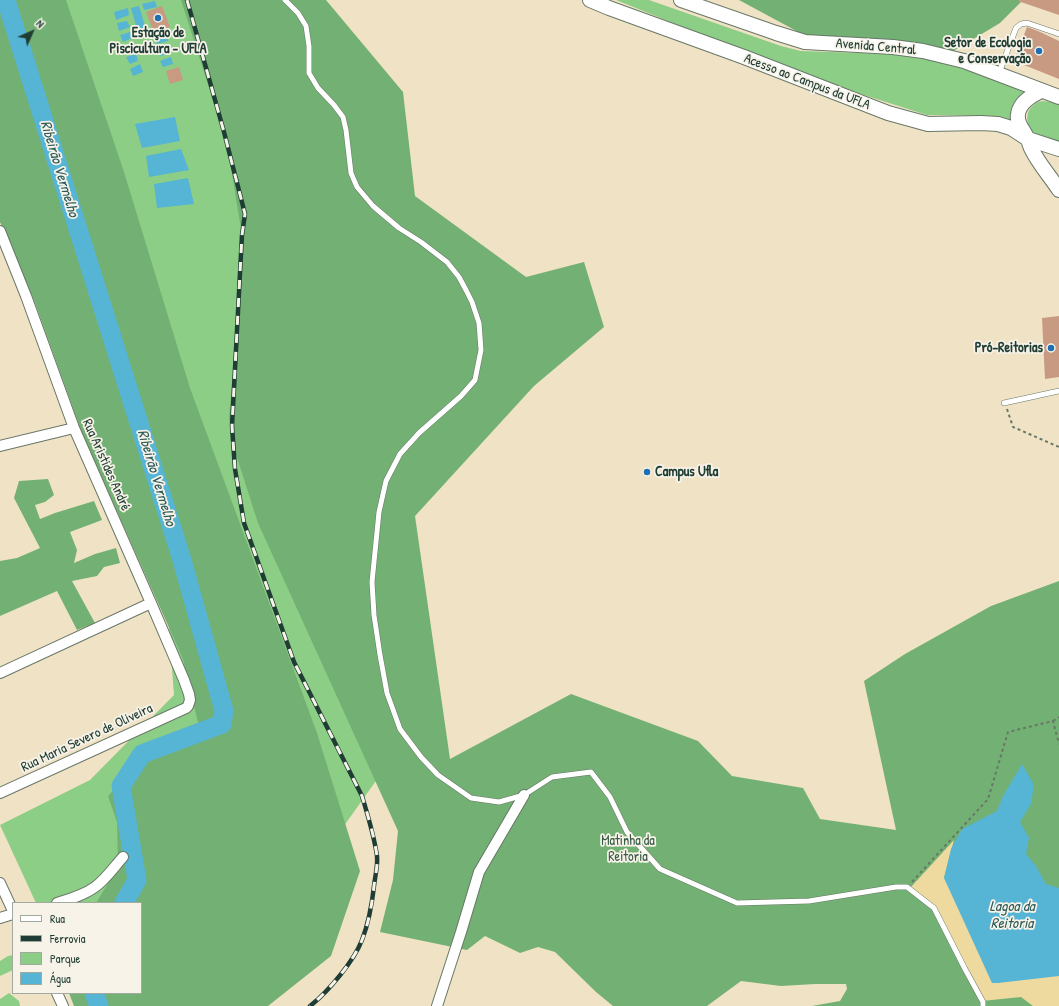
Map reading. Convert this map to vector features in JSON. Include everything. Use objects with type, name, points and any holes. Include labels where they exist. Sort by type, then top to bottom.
[{"type":"street","name":"Acesso ao Campus da UFLA","points":[[590,0],[744,57],[888,113],[928,124],[998,124],[1011,128],[1028,139]]},
{"type":"street","name":"Avenida Central","points":[[681,0],[805,42],[893,46],[923,51],[964,61],[1059,97]]},
{"type":"street","points":[[1041,91],[1025,101],[1018,114],[1019,124],[1028,139],[1031,149],[1059,190]]},
{"type":"street","points":[[1028,139],[1059,149]]},
{"type":"street","name":"Rua Aristides André","points":[[0,231],[26,296],[74,428],[152,602],[184,680],[190,700],[186,708]]},
{"type":"street","points":[[0,446],[74,428]]},
{"type":"street","points":[[0,673],[152,602]]},
{"type":"street","name":"Rua Maria Severo de Oliveira","points":[[0,793],[186,708]]},
{"type":"street","points":[[437,1006],[479,872],[524,795]]},
{"type":"street","points":[[60,902],[95,887],[113,870],[123,857]]},
{"type":"street","points":[[0,883],[12,909]]},
{"type":"street","points":[[0,918],[12,914]]},
{"type":"street","points":[[57,994],[63,1006]]},
{"type":"lane","points":[[285,0],[298,12],[306,26],[309,46],[309,73],[318,88],[344,117],[351,174],[357,187],[373,206],[399,228],[421,242],[447,262],[459,277],[466,290],[472,302],[478,323],[481,350],[475,380],[461,396],[419,433],[400,454],[386,481],[379,512],[372,582],[375,622],[387,693],[400,729],[421,757],[438,775],[471,798],[499,802],[524,795],[552,777],[591,772],[610,797],[627,832],[660,869],[737,903],[809,901],[896,888],[907,888],[934,908],[964,969],[983,1002],[983,1006]]},
{"type":"lane","points":[[999,75],[1016,28],[1021,24],[1027,23],[1059,34]]},
{"type":"lane","points":[[1004,403],[1059,391]]},
{"type":"path","points":[[1004,403],[1013,427],[1059,447]]},
{"type":"path","points":[[907,888],[988,799],[1008,732],[1053,721],[1059,717]]},
{"type":"path","points":[[1053,721],[1059,744]]},
{"type":"green space","points":[[0,0],[250,0],[385,768],[290,902],[142,992],[142,902],[36,902],[0,825],[90,780],[174,695],[166,588]]},
{"type":"green space","points":[[0,0],[66,0],[124,172],[190,388],[317,733],[360,871],[331,956],[268,1006],[74,1006],[69,994],[142,994],[142,902],[97,902],[118,867],[117,822],[108,796],[145,757],[199,727],[183,659],[82,433],[35,303],[0,222]]},
{"type":"green space","name":"Matinha da Reitoria","points":[[181,0],[326,0],[403,92],[415,196],[526,277],[584,262],[604,327],[534,386],[415,516],[450,759],[571,694],[698,741],[732,776],[803,788],[820,819],[896,830],[864,681],[905,654],[991,606],[1059,581],[1059,1006],[812,1006],[840,1001],[847,989],[846,984],[781,986],[741,981],[707,1006],[613,1006],[596,992],[555,952],[538,947],[520,953],[485,936],[467,950],[380,932],[393,880],[398,831],[258,523],[233,445],[229,417],[237,331],[242,235],[227,144]]},
{"type":"green space","points":[[616,0],[649,0],[781,46],[801,51],[892,54],[937,61],[968,70],[1027,93],[1012,120],[999,116],[927,115],[804,76]]},
{"type":"green space","points":[[739,0],[1023,0],[1000,23],[945,56],[929,61],[918,50],[818,50],[802,34]]},
{"type":"green space","points":[[1043,101],[1059,105],[1059,146],[1038,137],[1030,128],[1027,117],[1029,111],[1036,103]]},
{"type":"green space","points":[[48,479],[54,495],[45,502],[35,505],[40,519],[94,501],[102,520],[70,532],[77,550],[74,563],[95,554],[116,548],[120,563],[104,567],[97,576],[72,581],[95,623],[77,630],[57,591],[0,616],[0,561],[17,558],[40,548],[14,498],[19,481]]},
{"type":"green space","points":[[12,955],[12,970],[0,976],[0,961]]},
{"type":"green space","points":[[9,993],[19,1001],[20,1006],[0,1006],[0,999]]},
{"type":"sand","points":[[954,840],[944,878],[1059,975],[1059,1006],[1033,1006],[1021,997],[982,1001],[934,905],[911,887]]},
{"type":"water","points":[[155,1],[157,7],[144,10],[142,4]]},
{"type":"water","points":[[139,6],[147,33],[139,36],[131,8]]},
{"type":"water","points":[[128,8],[129,15],[116,20],[114,12]]},
{"type":"water","points":[[127,21],[130,27],[119,31],[117,23]]},
{"type":"water","points":[[130,32],[132,38],[123,42],[120,35]]},
{"type":"water","points":[[167,35],[168,41],[157,44],[155,38]]},
{"type":"water","points":[[134,43],[135,49],[124,53],[123,46]]},
{"type":"water","points":[[168,46],[170,53],[160,56],[158,49]]},
{"type":"water","points":[[136,54],[138,61],[130,64],[126,57]]},
{"type":"water","points":[[171,57],[173,64],[163,67],[160,61]]},
{"type":"water","points":[[140,64],[143,72],[133,76],[130,69]]},
{"type":"water","points":[[175,117],[180,141],[142,148],[135,124]]},
{"type":"water","points":[[181,149],[189,170],[149,177],[146,156]]},
{"type":"water","points":[[188,178],[194,204],[157,208],[154,184]]},
{"type":"water","name":"Lagoa da Reitoria","points":[[1022,764],[1034,785],[1031,804],[1020,822],[1029,838],[1026,854],[1036,866],[1046,884],[1059,888],[1059,976],[992,983],[944,878],[951,849],[962,829],[997,811],[1003,796]]},
{"type":"building","points":[[1059,0],[1059,15],[1018,1]]},
{"type":"building","points":[[162,6],[170,27],[154,33],[146,12]]},
{"type":"building","name":"Setor de Ecologia e Conservação","points":[[1027,27],[1059,41],[1059,79],[1014,61]]},
{"type":"building","points":[[179,67],[183,80],[170,84],[166,71]]},
{"type":"building","name":"Pró-Reitorias","points":[[1059,316],[1059,377],[1045,379],[1042,318]]},
{"type":"waterway","name":"Ribeirão Vermelho","points":[[6,0],[182,560],[224,711],[222,724],[142,754],[121,786],[137,880],[125,902]]},
{"type":"waterway","name":"Ribeirão Vermelho","points":[[94,994],[99,1006]]},
{"type":"railway","points":[[187,0],[245,214],[242,235],[232,426],[235,469],[244,523],[294,662],[362,796],[373,833],[377,856],[377,867],[371,906],[367,926],[362,940],[340,976],[325,993],[310,1006]]},
{"type":"place","name":"Estação de Piscicultura - UFLA","points":[[158,18]]},
{"type":"place","name":"Setor de Ecologia e Conservação","points":[[1039,51]]},
{"type":"place","name":"Pró-Reitorias","points":[[1051,348]]},
{"type":"place","name":"Campus Ufla","points":[[647,472]]}]
